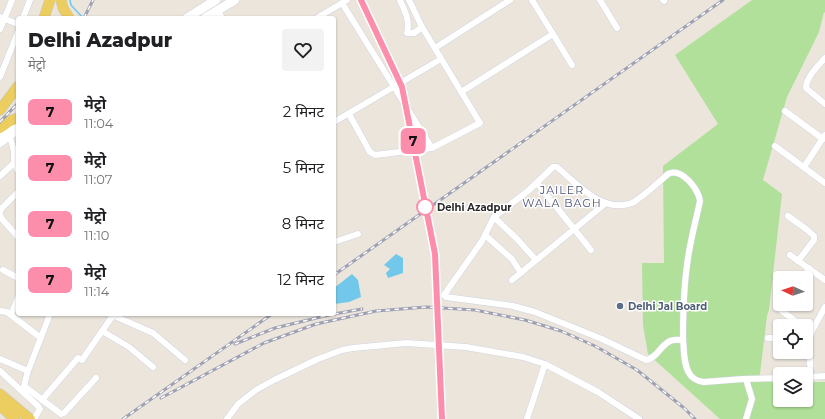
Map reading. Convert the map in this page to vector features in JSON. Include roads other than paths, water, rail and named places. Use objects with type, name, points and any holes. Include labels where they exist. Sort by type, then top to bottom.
[{"type":"main road","points":[[45,16],[50,0]]},
{"type":"main road","points":[[61,0],[63,8],[68,16]]},
{"type":"main road","points":[[221,16],[235,0]]},
{"type":"main road","points":[[190,16],[214,1]]},
{"type":"main road","points":[[0,110],[3,102],[16,88]]},
{"type":"main road","points":[[0,128],[16,119]]},
{"type":"main road","points":[[0,136],[16,125]]},
{"type":"main road","points":[[0,389],[4,407]]},
{"type":"main road","points":[[0,394],[4,407],[15,419]]},
{"type":"main road","points":[[4,407],[30,418]]},
{"type":"street","points":[[0,29],[2,18],[12,0]]},
{"type":"street","points":[[24,16],[30,0]]},
{"type":"street","points":[[400,0],[408,18],[409,25],[407,33],[414,33],[422,27]]},
{"type":"street","points":[[349,114],[373,155],[432,148],[480,122],[422,27],[409,0]]},
{"type":"street","points":[[435,48],[510,0]]},
{"type":"street","points":[[532,0],[572,65]]},
{"type":"street","points":[[600,0],[617,28]]},
{"type":"street","points":[[214,1],[221,16]]},
{"type":"street","points":[[320,16],[345,1],[394,87],[432,148]]},
{"type":"street","points":[[2,18],[16,23]]},
{"type":"street","points":[[461,92],[553,34]]},
{"type":"street","points":[[0,78],[16,37]]},
{"type":"street","points":[[336,121],[441,58]]},
{"type":"street","points":[[825,58],[810,77],[806,84],[806,88],[825,104]]},
{"type":"street","points":[[785,111],[824,137],[804,167]]},
{"type":"street","points":[[0,144],[16,132]]},
{"type":"street","points":[[10,137],[16,167]]},
{"type":"street","points":[[775,146],[825,183]]},
{"type":"street","points":[[0,176],[14,163]]},
{"type":"street","points":[[683,340],[670,341],[662,347],[653,358],[646,360],[602,339],[535,312],[505,305],[445,297],[445,294],[485,235],[494,217],[537,183],[551,168],[555,166],[595,198],[606,203],[620,205],[631,203],[668,174],[674,172],[683,175],[699,194],[700,201],[688,256],[686,275],[683,340],[688,371],[698,381],[711,383],[746,379],[773,378]]},
{"type":"street","points":[[537,183],[591,250]]},
{"type":"street","points":[[0,212],[16,194]]},
{"type":"street","points":[[512,280],[575,230],[606,203]]},
{"type":"street","points":[[0,215],[16,235]]},
{"type":"street","points":[[788,216],[814,236],[814,240],[798,261]]},
{"type":"street","points":[[494,217],[536,260]]},
{"type":"street","points":[[336,241],[358,234]]},
{"type":"street","points":[[485,235],[512,259],[521,273]]},
{"type":"street","points":[[790,255],[825,280]]},
{"type":"street","points":[[3,270],[16,277]]},
{"type":"street","points":[[12,315],[16,304]]},
{"type":"street","points":[[813,327],[825,307]]},
{"type":"street","points":[[0,311],[4,311],[12,315],[41,338]]},
{"type":"street","points":[[782,311],[793,319]]},
{"type":"street","points":[[49,316],[28,371],[24,386],[61,414],[64,414],[96,378]]},
{"type":"street","points":[[42,400],[78,358],[82,360],[111,316]]},
{"type":"street","points":[[116,316],[153,333],[186,360]]},
{"type":"street","points":[[102,331],[129,346],[154,367]]},
{"type":"street","points":[[768,338],[773,338]]},
{"type":"street","points":[[227,419],[238,404],[256,390],[318,359],[342,350],[406,343],[459,346],[505,354],[545,364],[598,392],[639,419]]},
{"type":"street","points":[[0,359],[28,371]]},
{"type":"street","points":[[527,419],[545,364]]},
{"type":"street","points":[[0,371],[40,409],[39,412],[30,418]]},
{"type":"street","points":[[813,377],[825,376]]},
{"type":"street","points":[[746,379],[752,399],[746,419]]},
{"type":"water","points":[[396,254],[403,258],[403,273],[388,278],[386,273],[390,269],[384,265]]},
{"type":"water","points":[[352,274],[358,280],[361,297],[349,302],[336,304],[336,286]]},
{"type":"waterway","points":[[70,0],[71,5],[81,16]]},
{"type":"railway","points":[[85,16],[93,0]]},
{"type":"railway","points":[[336,274],[723,0]]},
{"type":"railway","points":[[0,122],[16,105]]},
{"type":"railway","points":[[161,398],[264,343],[316,324],[376,311],[426,307],[475,310],[525,320],[561,331],[595,346],[637,370],[684,408],[695,419]]},
{"type":"railway","points":[[336,314],[362,309]]},
{"type":"railway","points":[[123,419],[269,316]]},
{"type":"railway","points":[[235,344],[275,328],[325,316]]},
{"type":"metro line","name":"7","points":[[361,0],[402,87],[435,254],[442,419]]},
{"type":"place","name":"Delhi Azadpur","points":[[425,207]]},
{"type":"place","name":"Delhi Jal Board","points":[[620,306]]},
{"type":"district","name":"JAILER WALA BAGH","points":[[562,196]]}]
